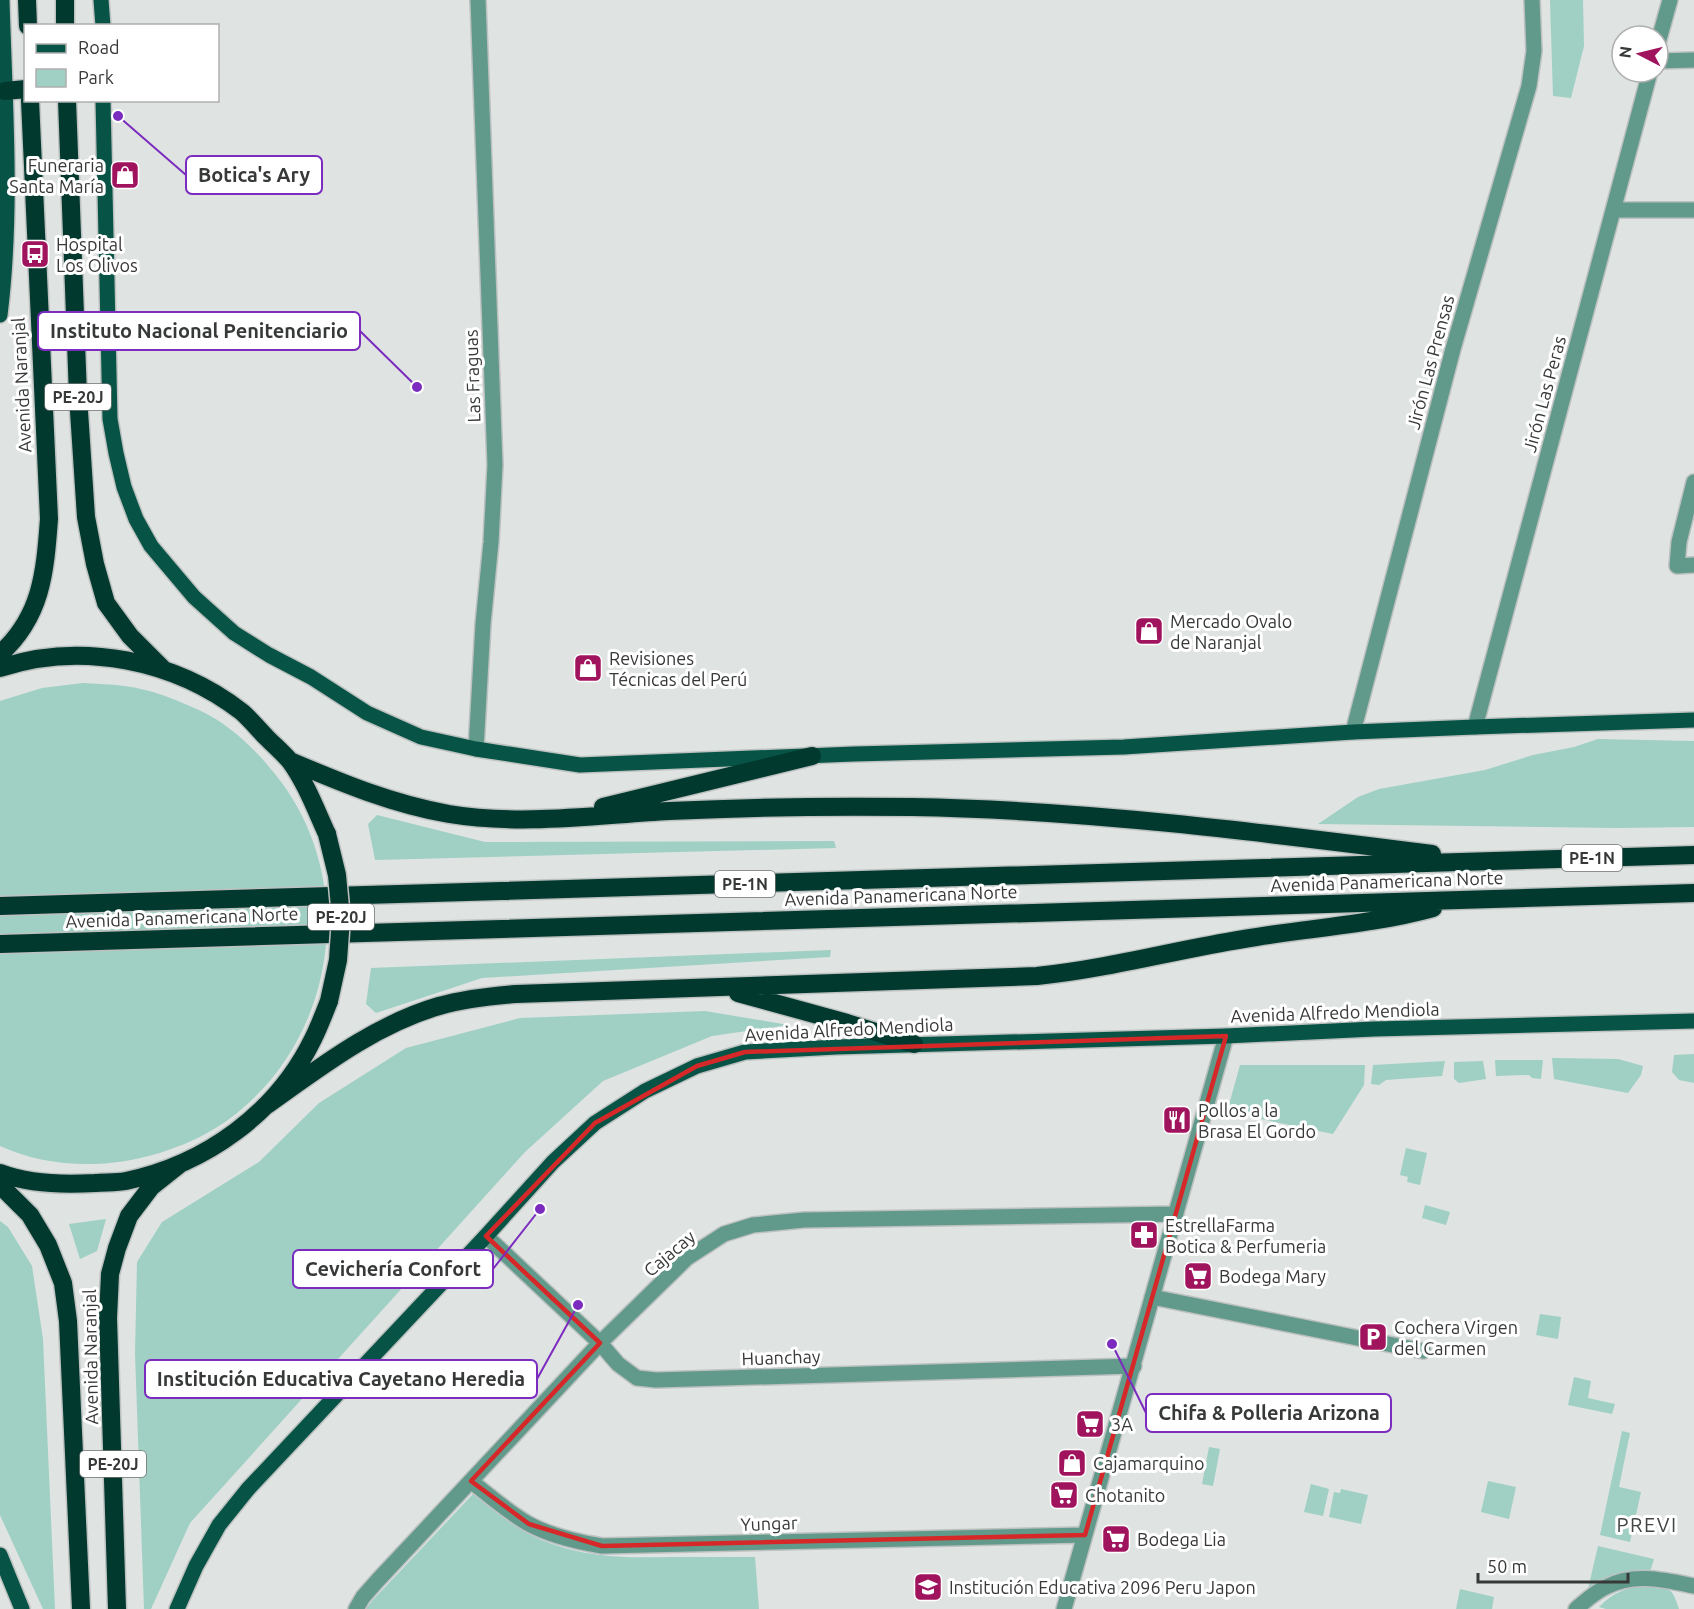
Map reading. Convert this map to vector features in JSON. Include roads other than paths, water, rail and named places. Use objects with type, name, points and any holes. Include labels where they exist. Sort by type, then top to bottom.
[{"type":"highway","points":[[27,0],[28,24]]},
{"type":"highway","points":[[65,0],[65,24]]},
{"type":"highway","points":[[4,91],[24,89]]},
{"type":"highway","name":"Avenida Naranjal","points":[[0,654],[13,642],[35,607],[46,563],[49,519],[30,102]]},
{"type":"highway","name":"PE-20J","points":[[67,102],[78,396],[86,517],[95,564],[106,603],[130,636],[163,669]]},
{"type":"highway","name":"PE-20J","points":[[0,668],[20,662],[68,656],[116,658],[163,669],[205,688],[243,713],[290,761],[306,787],[327,834],[337,875],[341,918],[338,960],[329,1001],[313,1040],[291,1075],[264,1107],[239,1130],[211,1149],[180,1164],[125,1181],[69,1185],[12,1177],[0,1173]]},
{"type":"highway","points":[[563,817],[812,756]]},
{"type":"highway","points":[[290,761],[382,798],[438,812],[497,819],[740,807],[921,807],[1026,811],[1202,827],[1490,862]]},
{"type":"highway","name":"PE-1N","points":[[1490,862],[1694,855]]},
{"type":"highway","name":"Avenida Panamericana Norte","points":[[0,906],[1490,862]]},
{"type":"highway","name":"Avenida Panamericana Norte","points":[[0,944],[1694,893]]},
{"type":"highway","points":[[264,1107],[328,1062],[394,1024],[439,1006],[467,1000],[516,994],[1009,979],[1065,974],[1243,939],[1376,921],[1464,899]]},
{"type":"highway","points":[[718,988],[848,1023],[914,1044]]},
{"type":"highway","name":"Avenida Naranjal","points":[[117,1609],[108,1318],[110,1274],[129,1216],[151,1187],[180,1164]]},
{"type":"highway","name":"Avenida Naranjal","points":[[0,1185],[30,1215],[48,1245],[63,1283],[68,1321],[81,1609]]},
{"type":"highway","points":[[117,1587],[131,1609]]},
{"type":"main road","name":"Avenida Naranjal","points":[[0,315],[7,250],[8,170],[2,0]]},
{"type":"main road","points":[[101,0],[103,24]]},
{"type":"main road","points":[[103,102],[110,419],[124,487],[136,519],[151,546],[194,597],[234,633],[311,677],[367,713],[421,738],[476,750],[580,765],[1143,747],[1353,732],[1694,720]]},
{"type":"main road","name":"Avenida Alfredo Mendiola","points":[[177,1609],[196,1566],[219,1525],[248,1489],[553,1162],[595,1123],[645,1091],[697,1066],[745,1052],[914,1044],[1694,1021]]},
{"type":"main road","points":[[0,1555],[22,1609]]},
{"type":"street","name":"Las Fraguas","points":[[476,750],[495,465],[478,0]]},
{"type":"street","name":"Jirón Las Prensas","points":[[1353,732],[1453,349],[1529,86],[1534,51],[1532,0]]},
{"type":"street","points":[[1663,24],[1670,0]]},
{"type":"street","points":[[1670,61],[1694,60]]},
{"type":"street","name":"Jirón Las Peras","points":[[1475,727],[1647,84]]},
{"type":"street","points":[[1613,210],[1694,210]]},
{"type":"street","points":[[1694,482],[1679,543],[1677,566],[1694,565]]},
{"type":"street","points":[[1064,1609],[1226,1036]]},
{"type":"street","name":"Cajacay","points":[[356,1609],[378,1580],[600,1343],[687,1258],[724,1234],[753,1225],[804,1220],[1176,1214]]},
{"type":"street","name":"Huanchay","points":[[486,1236],[600,1343],[618,1364],[637,1378],[656,1380],[1134,1366]]},
{"type":"street","points":[[1152,1297],[1423,1351]]},
{"type":"street","name":"Yungar","points":[[471,1481],[529,1524],[550,1534],[602,1546],[1085,1535]]},
{"type":"street","points":[[1576,1609],[1606,1587],[1622,1580],[1647,1577],[1694,1586]]},
{"type":"place","name":"Botica's Ary","points":[[118,116]]},
{"type":"place","name":"Funeraria Santa María","points":[[125,175]]},
{"type":"place","name":"Hospital Los Olivos","points":[[35,254]]},
{"type":"place","name":"Instituto Nacional Penitenciario","points":[[417,387]]},
{"type":"place","name":"Mercado Ovalo de Naranjal","points":[[1149,631]]},
{"type":"place","name":"Revisiones Técnicas del Perú","points":[[588,668]]},
{"type":"place","name":"Pollos a la Brasa El Gordo","points":[[1177,1120]]},
{"type":"place","name":"Cevichería Confort","points":[[540,1209]]},
{"type":"place","name":"EstrellaFarma Botica & Perfumeria","points":[[1144,1235]]},
{"type":"place","name":"Bodega Mary","points":[[1198,1276]]},
{"type":"place","name":"Institución Educativa Cayetano Heredia","points":[[578,1305]]},
{"type":"place","name":"Cochera Virgen del Carmen","points":[[1373,1337]]},
{"type":"place","name":"Chifa & Polleria Arizona","points":[[1112,1344]]},
{"type":"place","name":"3A","points":[[1090,1424]]},
{"type":"place","name":"Cajamarquino","points":[[1072,1463]]},
{"type":"place","name":"Chotanito","points":[[1064,1495]]},
{"type":"place","name":"Bodega Lia","points":[[1116,1539]]},
{"type":"place","name":"Institución Educativa 2096 Peru Japon","points":[[928,1587]]},
{"type":"district","name":"PREVI","points":[[1647,1524]]}]
